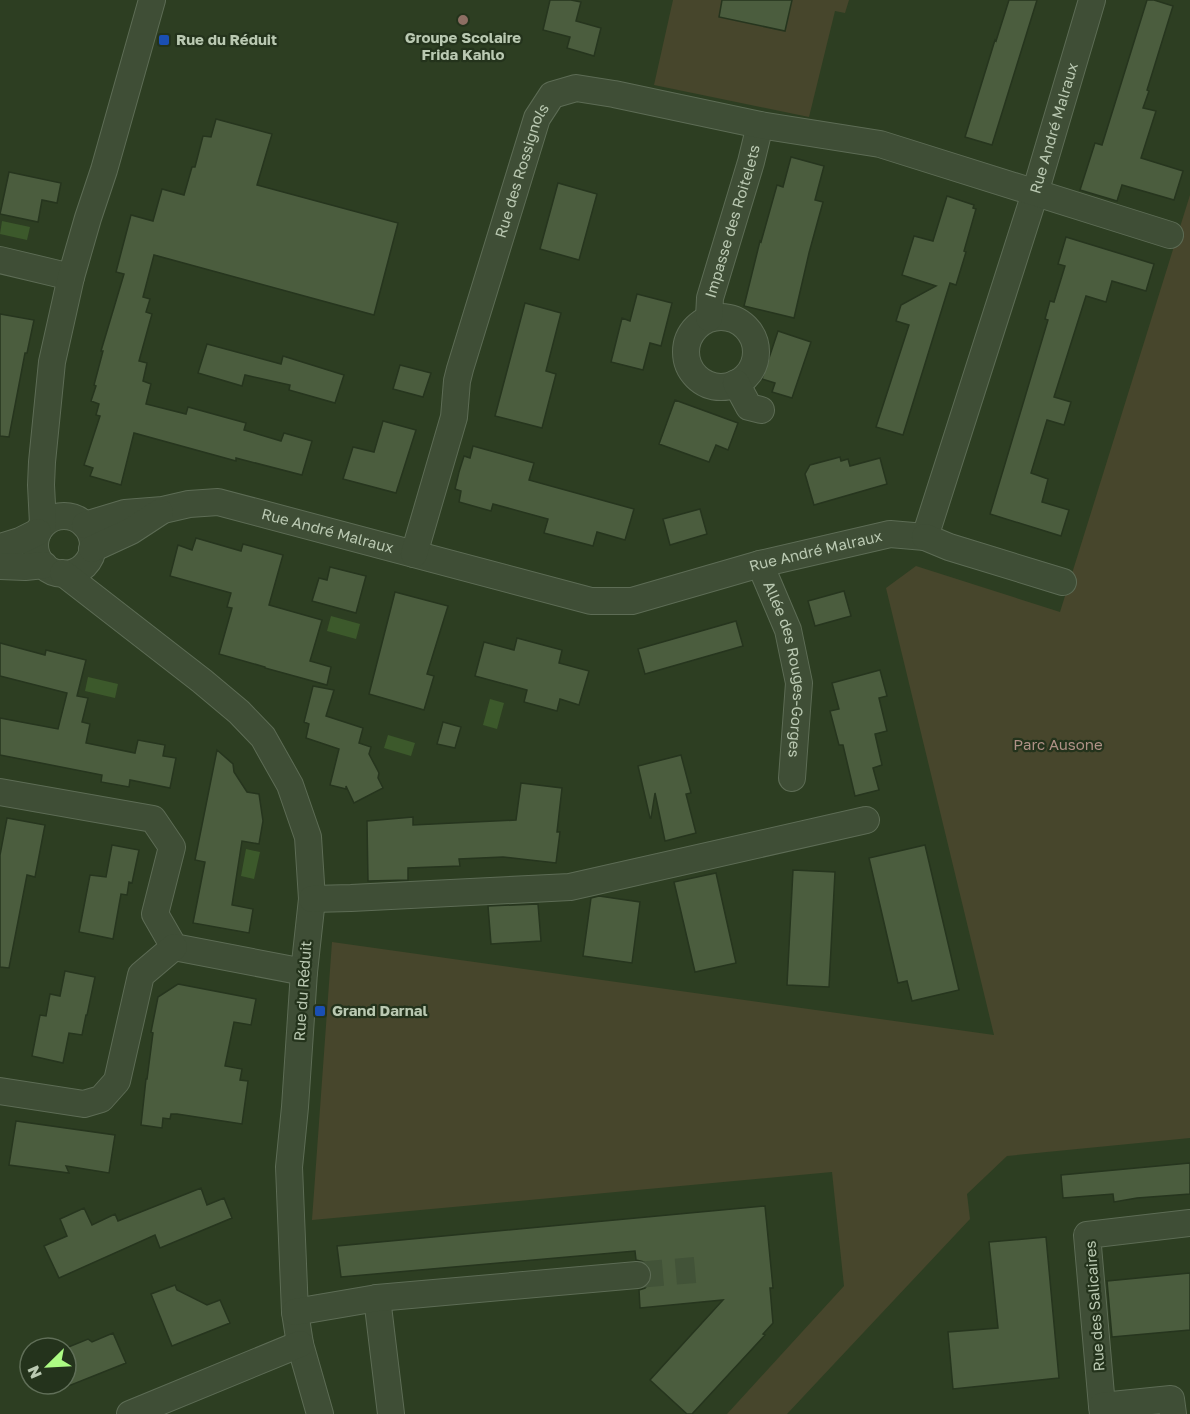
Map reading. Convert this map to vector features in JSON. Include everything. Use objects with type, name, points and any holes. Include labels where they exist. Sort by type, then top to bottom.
[{"type":"street","points":[[54,569],[39,558],[36,549],[36,541],[41,528],[41,485],[52,362],[71,276],[104,170],[152,0]]},
{"type":"street","name":"Rue André Malraux","points":[[77,520],[218,502],[591,600],[632,601],[760,564],[890,534],[925,537],[1035,192],[1092,0]]},
{"type":"street","name":"Rue des Rossignols","points":[[414,554],[454,417],[459,375],[537,118],[552,95],[576,88],[760,125],[880,144],[1170,235]]},
{"type":"street","name":"Impasse des Roitelets","points":[[709,318],[710,298],[752,162],[760,125]]},
{"type":"street","points":[[0,260],[71,276]]},
{"type":"street","name":"Impasse des Roitelets","points":[[725,317],[736,320],[745,326],[752,336],[756,346],[752,368],[736,383],[714,386],[704,382],[691,370],[686,352],[688,340],[694,330],[709,318],[725,317]]},
{"type":"street","points":[[736,383],[749,407],[761,410]]},
{"type":"street","points":[[0,566],[54,569],[71,573],[85,565],[91,553],[93,540],[90,532],[60,499],[53,481],[45,440]]},
{"type":"street","name":"Rue André Malraux","points":[[91,553],[163,510]]},
{"type":"street","points":[[0,547],[20,541],[51,519],[60,516],[77,520]]},
{"type":"street","points":[[925,537],[949,547],[1063,582]]},
{"type":"street","name":"Rue du Réduit","points":[[91,553],[107,593],[139,633]]},
{"type":"street","name":"Allée des Rouges-Gorges","points":[[760,564],[788,630],[799,683],[792,778]]},
{"type":"street","name":"Rue du Réduit","points":[[54,569],[202,681],[239,712],[263,737],[290,786],[308,837],[312,898],[289,1167],[295,1312],[300,1344],[320,1414]]},
{"type":"street","points":[[0,792],[153,819],[172,848],[155,914],[174,947],[304,972]]},
{"type":"street","points":[[312,898],[570,887],[866,820]]},
{"type":"street","points":[[0,1090],[84,1104],[101,1099],[117,1081],[141,975],[174,947]]},
{"type":"street","name":"Rue des Salicaires","points":[[1173,1414],[1171,1399],[1103,1410],[1087,1234],[1190,1223]]},
{"type":"street","points":[[295,1312],[377,1298],[637,1275]]},
{"type":"street","points":[[377,1298],[391,1414]]},
{"type":"street","points":[[130,1414],[300,1344]]},
{"type":"green space","points":[[673,0],[849,0],[845,13],[835,11],[809,117],[654,85]]},
{"type":"green space","name":"Parc Ausone","points":[[1190,195],[1190,1138],[1007,1156],[967,1194],[970,1219],[787,1414],[727,1414],[844,1286],[832,1172],[312,1220],[332,942],[994,1035],[886,588],[916,566],[1060,612]]},
{"type":"shaded area","points":[[2,221],[30,227],[27,240],[0,234]]},
{"type":"shaded area","points":[[331,616],[360,624],[356,639],[327,631]]},
{"type":"shaded area","points":[[88,677],[118,684],[115,698],[85,691]]},
{"type":"shaded area","points":[[490,699],[504,703],[497,729],[483,725]]},
{"type":"shaded area","points":[[388,735],[415,743],[411,756],[384,748]]},
{"type":"shaded area","points":[[246,849],[260,852],[254,879],[241,876]]},
{"type":"building","points":[[550,0],[581,2],[576,21],[601,28],[594,56],[567,48],[570,37],[543,30]]},
{"type":"building","points":[[722,0],[792,0],[785,31],[719,17]]},
{"type":"building","points":[[1009,0],[1037,0],[992,145],[965,137]]},
{"type":"building","points":[[1147,0],[1173,6],[1143,108],[1156,111],[1141,158],[1183,171],[1174,200],[1122,185],[1117,201],[1080,190],[1095,143],[1102,145]]},
{"type":"building","points":[[216,119],[272,134],[257,185],[398,223],[374,315],[154,255],[143,297],[150,299],[146,312],[152,314],[139,361],[147,363],[143,381],[151,384],[146,404],[186,414],[188,407],[246,423],[244,430],[281,441],[284,433],[312,441],[302,475],[236,458],[236,461],[134,433],[121,485],[90,476],[93,468],[84,465],[100,416],[96,415],[99,404],[91,401],[103,351],[101,351],[124,274],[116,272],[131,215],[153,221],[162,189],[184,195],[192,167],[195,167],[203,136],[211,137]]},
{"type":"building","points":[[791,157],[824,166],[815,200],[823,202],[794,318],[744,306],[777,185],[783,187]]},
{"type":"building","points":[[9,172],[61,183],[57,203],[42,200],[38,222],[0,214]]},
{"type":"building","points":[[558,183],[597,194],[579,260],[540,249]]},
{"type":"building","points":[[947,196],[974,205],[973,208],[976,209],[956,285],[950,283],[903,435],[876,427],[909,325],[896,321],[901,305],[936,286],[902,275],[914,236],[933,241]]},
{"type":"building","points":[[1066,237],[1154,264],[1146,291],[1112,281],[1106,302],[1086,296],[1054,397],[1071,402],[1064,425],[1047,420],[1031,473],[1048,479],[1042,502],[1069,510],[1061,536],[990,514],[1048,320],[1045,319],[1050,301],[1054,302],[1065,266],[1058,264]]},
{"type":"building","points":[[637,294],[672,303],[661,346],[650,343],[643,370],[611,362],[622,318],[630,321]]},
{"type":"building","points":[[525,303],[561,313],[546,371],[556,374],[542,428],[495,416]]},
{"type":"building","points":[[0,314],[34,320],[27,353],[25,353],[9,437],[0,436]]},
{"type":"building","points":[[778,331],[811,342],[792,398],[772,392],[775,383],[762,379]]},
{"type":"building","points":[[207,344],[281,364],[283,356],[344,375],[335,403],[289,390],[290,385],[245,375],[242,386],[198,373]]},
{"type":"building","points":[[400,365],[431,373],[423,397],[393,389]]},
{"type":"building","points":[[675,400],[738,423],[728,450],[716,445],[709,462],[659,444]]},
{"type":"building","points":[[383,421],[416,430],[396,493],[343,479],[353,447],[374,452]]},
{"type":"building","points":[[473,446],[534,463],[529,480],[634,509],[625,540],[597,532],[593,546],[544,533],[548,519],[493,504],[491,511],[459,502],[461,491],[455,489],[459,472],[464,456],[470,458]]},
{"type":"building","points":[[840,457],[841,461],[848,459],[850,466],[880,458],[887,484],[814,505],[805,474],[810,465]]},
{"type":"building","points":[[700,509],[707,534],[670,545],[663,519]]},
{"type":"building","points":[[196,538],[241,551],[243,544],[283,555],[269,605],[322,620],[310,661],[331,667],[327,685],[219,654],[232,608],[227,607],[231,593],[170,576],[178,545],[192,550]]},
{"type":"building","points":[[330,567],[366,576],[356,613],[312,601],[319,578],[327,580]]},
{"type":"building","points":[[844,591],[851,616],[815,626],[808,601]]},
{"type":"building","points":[[395,592],[448,606],[427,674],[434,676],[424,710],[369,694]]},
{"type":"building","points":[[736,621],[743,646],[645,674],[638,649]]},
{"type":"building","points":[[517,638],[562,650],[559,663],[589,671],[579,705],[560,699],[557,711],[524,702],[527,690],[475,676],[484,642],[514,650]]},
{"type":"building","points":[[0,643],[45,655],[46,650],[86,660],[77,696],[88,698],[82,722],[90,724],[86,743],[135,753],[138,740],[165,745],[163,756],[176,758],[170,788],[130,780],[129,787],[101,782],[102,775],[0,755],[0,718],[58,729],[67,693],[0,676]]},
{"type":"building","points":[[880,670],[887,696],[879,698],[887,731],[875,734],[882,765],[873,768],[879,790],[855,796],[843,745],[839,745],[830,711],[839,709],[832,683]]},
{"type":"building","points":[[313,686],[334,690],[326,716],[363,728],[359,743],[371,747],[369,754],[379,773],[378,778],[383,788],[354,803],[346,786],[346,789],[330,785],[339,749],[306,738],[309,724],[304,722]]},
{"type":"building","points":[[443,722],[461,727],[455,748],[437,744]]},
{"type":"building","points":[[217,750],[233,764],[234,772],[247,792],[259,794],[263,821],[259,844],[242,841],[232,905],[253,909],[249,933],[193,923],[205,862],[195,860]]},
{"type":"building","points":[[681,755],[691,793],[686,794],[696,833],[665,841],[655,793],[650,818],[638,766]]},
{"type":"building","points":[[521,783],[562,788],[556,863],[503,857],[459,859],[460,866],[408,868],[408,880],[368,881],[367,821],[413,817],[413,825],[516,820]]},
{"type":"building","points":[[7,818],[45,825],[35,877],[27,875],[9,968],[0,967],[0,855]]},
{"type":"building","points":[[112,845],[139,850],[132,883],[129,882],[127,895],[121,894],[113,939],[79,932],[90,875],[106,877]]},
{"type":"building","points":[[925,845],[959,990],[912,1001],[907,981],[898,983],[869,858]]},
{"type":"building","points":[[793,870],[835,872],[829,987],[787,985]]},
{"type":"building","points":[[716,873],[736,963],[695,972],[674,882]]},
{"type":"building","points":[[599,896],[640,902],[632,963],[583,956],[591,898]]},
{"type":"building","points":[[538,904],[541,941],[491,944],[488,906]]},
{"type":"building","points":[[65,971],[95,977],[82,1035],[69,1033],[63,1063],[32,1056],[40,1015],[46,1016],[50,994],[60,996]]},
{"type":"building","points":[[178,984],[256,999],[251,1025],[234,1022],[225,1066],[242,1069],[240,1080],[248,1081],[242,1124],[171,1114],[170,1119],[163,1118],[162,1128],[141,1125],[153,1033],[151,1032],[158,997]]},
{"type":"building","points":[[16,1121],[115,1135],[109,1173],[66,1166],[69,1173],[9,1165]]},
{"type":"building","points":[[1190,1163],[1190,1194],[1114,1202],[1113,1194],[1063,1198],[1061,1175]]},
{"type":"building","points":[[201,1188],[207,1205],[224,1198],[232,1218],[160,1248],[155,1235],[59,1278],[44,1246],[67,1236],[60,1219],[84,1208],[92,1225],[115,1214],[118,1221]]},
{"type":"building","points":[[765,1206],[773,1288],[770,1288],[773,1323],[763,1334],[765,1335],[692,1414],[687,1414],[650,1380],[723,1300],[640,1308],[639,1290],[645,1288],[650,1282],[652,1273],[649,1266],[636,1260],[635,1251],[341,1277],[337,1246]]},
{"type":"building","points":[[1046,1237],[1059,1378],[953,1389],[948,1332],[998,1328],[989,1242]]},
{"type":"building","points":[[1190,1273],[1190,1330],[1112,1337],[1107,1281]]},
{"type":"building","points":[[175,1285],[177,1290],[207,1305],[220,1300],[230,1323],[172,1346],[151,1294]]},
{"type":"building","points":[[113,1333],[126,1363],[78,1382],[78,1343],[88,1339],[92,1342]]},
{"type":"tunnel","points":[[637,1275],[695,1270]]},
{"type":"place","name":"Groupe Scolaire Frida Kahlo","points":[[463,20]]},
{"type":"place","name":"Rue du Réduit","points":[[164,40]]},
{"type":"place","name":"Grand Darnal","points":[[320,1011]]}]
